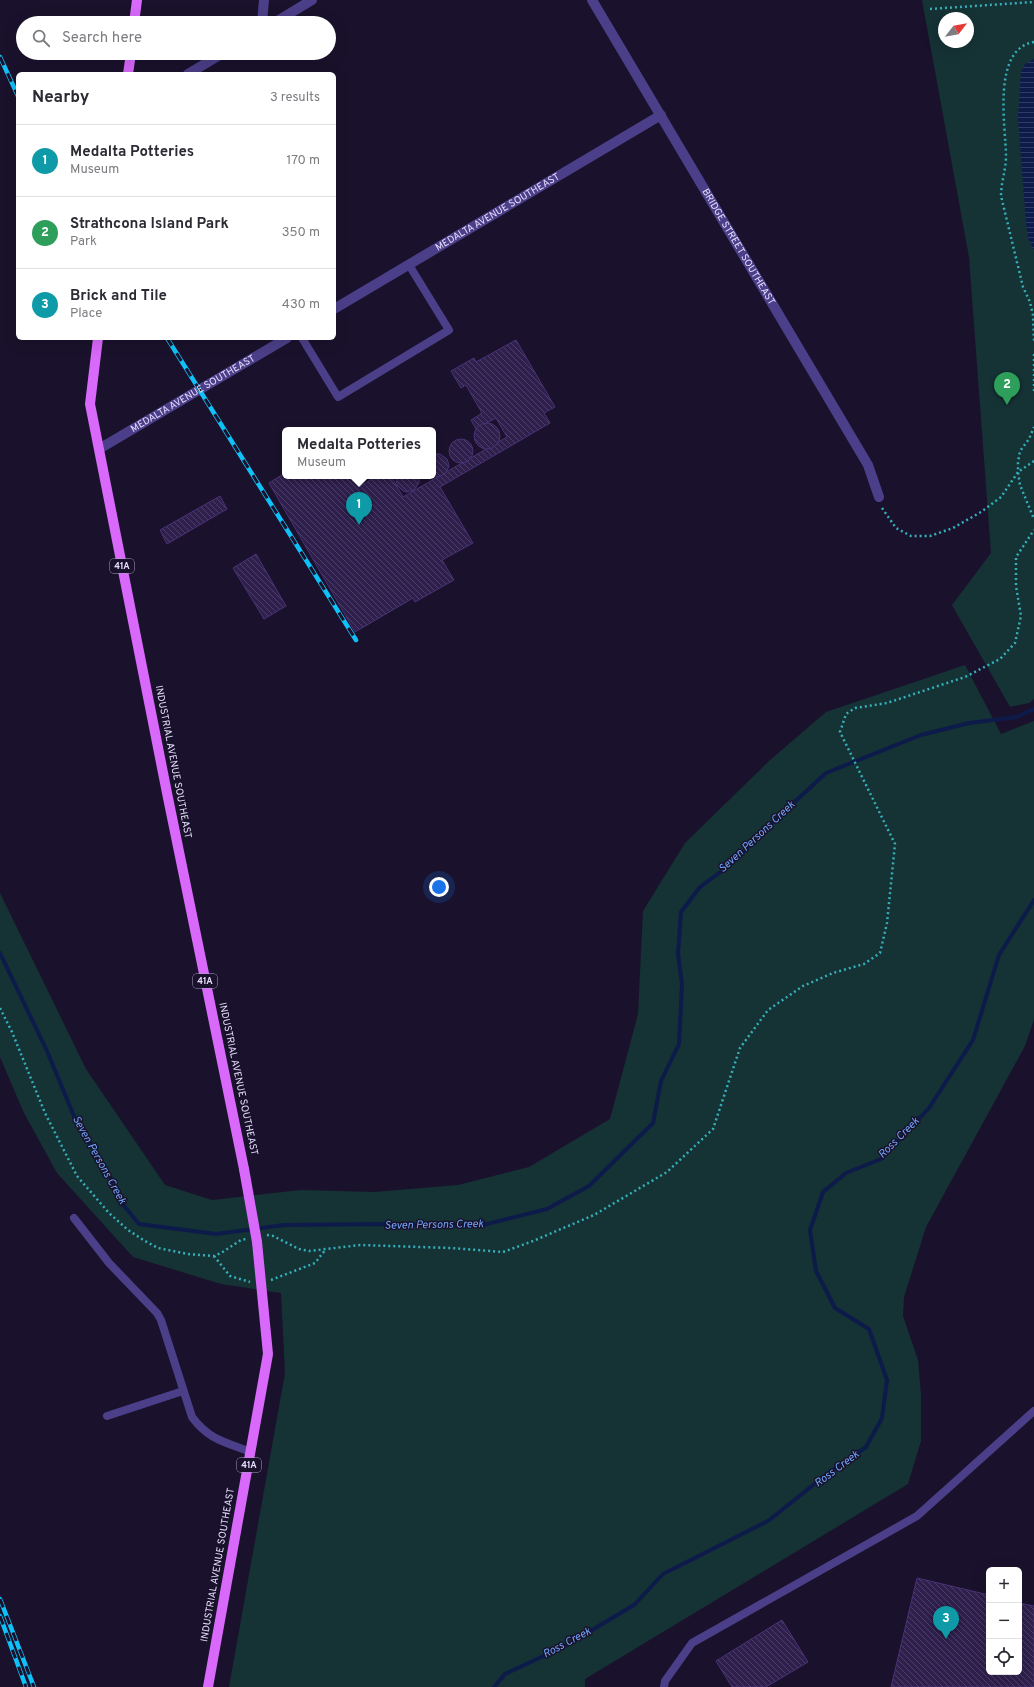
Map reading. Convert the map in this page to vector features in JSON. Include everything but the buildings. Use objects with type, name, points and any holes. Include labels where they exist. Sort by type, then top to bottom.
[{"type":"main road","points":[[135,16],[137,0]]},
{"type":"main road","points":[[128,72],[130,60]]},
{"type":"main road","name":"INDUSTRIAL AVENUE SOUTHEAST","points":[[98,340],[90,404],[166,793],[244,1169],[268,1354],[208,1687]]},
{"type":"street","points":[[263,16],[264,0]]},
{"type":"street","points":[[286,16],[312,0]]},
{"type":"street","name":"BRIDGE STREET SOUTHEAST","points":[[592,0],[868,465],[878,498]]},
{"type":"street","points":[[191,72],[212,60]]},
{"type":"street","name":"MEDALTA AVENUE SOUTHEAST","points":[[336,308],[661,115]]},
{"type":"street","name":"MEDALTA AVENUE SOUTHEAST","points":[[99,449],[284,340]]},
{"type":"lane","points":[[303,340],[338,397],[449,330],[409,265]]},
{"type":"lane","points":[[74,1218],[110,1263],[157,1313],[161,1320],[192,1417],[201,1429],[213,1437],[251,1452]]},
{"type":"lane","points":[[107,1416],[183,1390]]},
{"type":"lane","points":[[664,1687],[665,1681],[692,1643],[917,1516],[1034,1411]]},
{"type":"path","points":[[930,9],[1034,2]]},
{"type":"path","points":[[1034,42],[1021,48],[1012,58],[1005,82],[1003,107],[1006,164],[1001,182],[1001,196],[1023,286],[1030,302],[1033,315],[1034,341]]},
{"type":"path","points":[[1034,354],[1034,393]]},
{"type":"path","points":[[1034,427],[1029,439],[1020,451],[1018,462],[1020,485],[1034,519]]},
{"type":"path","points":[[878,498],[882,508],[896,528],[911,536],[930,536],[953,528],[981,512],[1001,497],[1018,472],[1034,461]]},
{"type":"path","points":[[266,1235],[273,1236],[299,1249],[309,1251],[360,1245],[451,1248],[503,1252],[594,1215],[667,1172],[713,1129],[740,1048],[768,1010],[803,986],[833,973],[864,964],[880,953],[887,923],[895,844],[840,732],[846,714],[855,708],[886,703],[965,677],[1000,659],[1015,643],[1021,616],[1016,586],[1016,557],[1034,530]]},
{"type":"path","points":[[0,1008],[12,1032],[45,1113],[77,1176],[119,1222],[145,1242],[158,1248],[188,1254],[214,1256],[241,1240],[253,1240]]},
{"type":"green space","points":[[922,0],[1034,0],[1034,699],[1029,703],[1010,707],[952,605],[991,553],[969,257]]},
{"type":"green space","points":[[965,665],[1001,734],[1034,721],[1034,1019],[1025,1046],[926,1227],[904,1297],[903,1316],[918,1360],[921,1395],[921,1441],[908,1484],[585,1679],[585,1687],[229,1687],[285,1373],[281,1293],[221,1284],[133,1257],[57,1173],[24,1113],[0,1057],[0,893],[86,1069],[165,1185],[212,1200],[301,1190],[374,1192],[458,1185],[529,1167],[610,1119],[638,1014],[643,911],[685,843],[769,761],[826,712]]},
{"type":"water","points":[[1034,59],[1034,250],[1028,238],[1026,223],[1018,118],[1021,72],[1025,64]]},
{"type":"waterway","name":"Seven Persons Creek","points":[[0,953],[47,1051],[76,1121],[112,1180],[120,1201],[139,1224],[216,1234],[284,1225],[388,1224],[479,1226],[547,1209],[589,1186],[653,1123],[661,1081],[679,1044],[682,984],[678,954],[681,912],[700,887],[730,865],[777,818],[826,773],[921,735],[969,723],[1017,717],[1034,709]]},
{"type":"waterway","name":"Ross Creek","points":[[494,1687],[505,1674],[567,1645],[634,1605],[663,1574],[768,1521],[822,1478],[866,1447],[882,1418],[887,1380],[869,1329],[835,1308],[816,1271],[810,1230],[823,1192],[846,1173],[881,1159],[929,1108],[973,1040],[999,955],[1034,900]]},
{"type":"railway","points":[[0,57],[16,92]]},
{"type":"railway","points":[[168,340],[356,640]]},
{"type":"railway","points":[[0,1599],[34,1687]]},
{"type":"railway","points":[[0,1616],[26,1687]]},
{"type":"place","name":"Strathcona Island Park","points":[[1007,405]]},
{"type":"place","name":"Medalta Potteries","points":[[359,525]]},
{"type":"place","name":"Brick and Tile","points":[[946,1639]]}]
